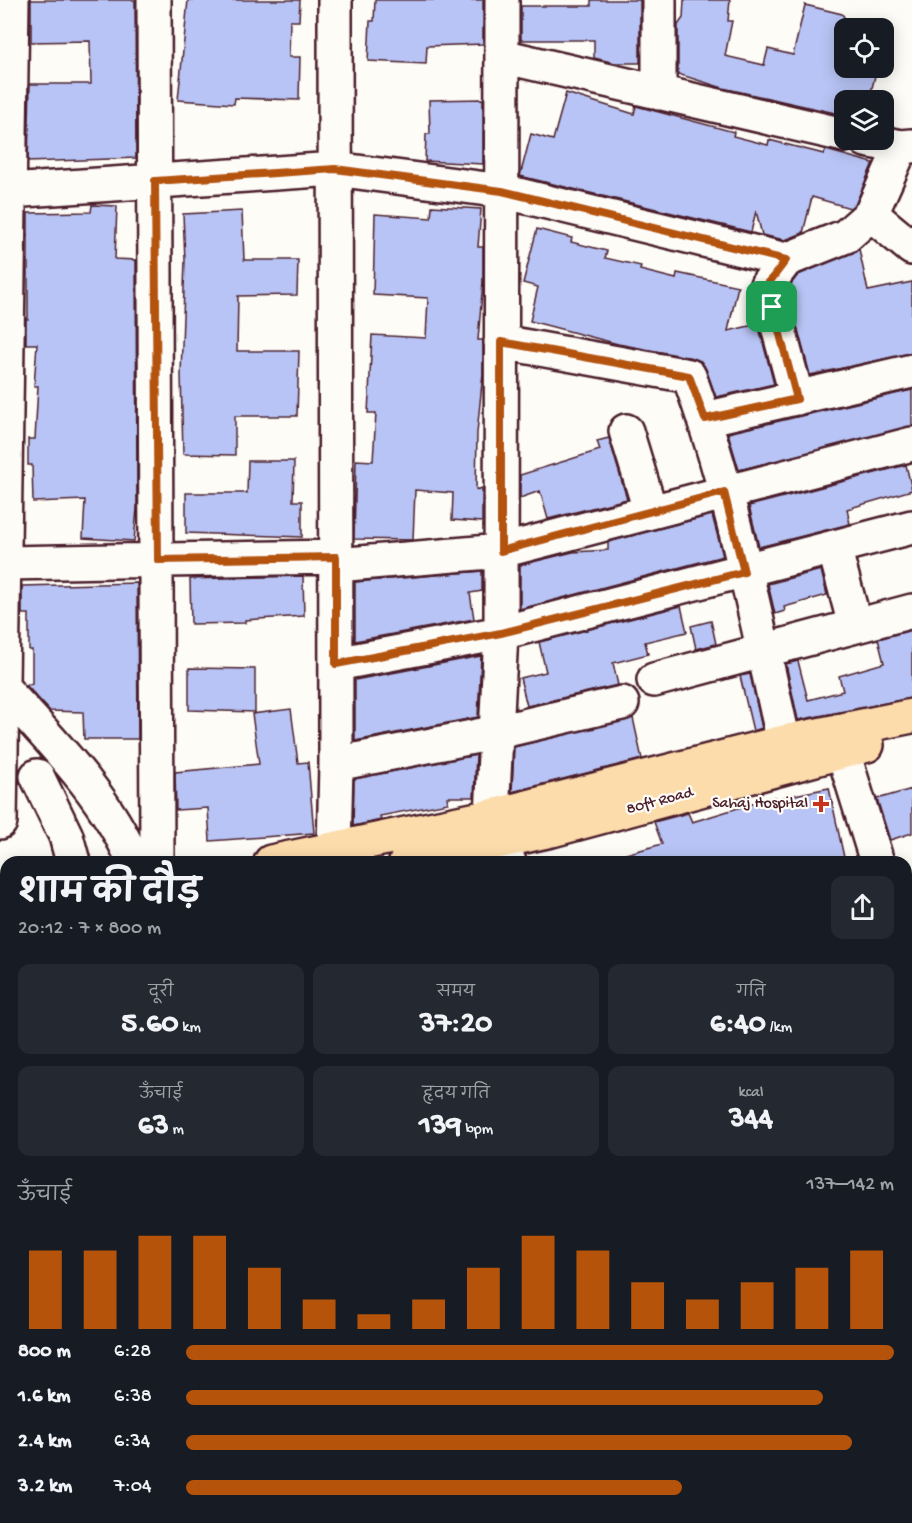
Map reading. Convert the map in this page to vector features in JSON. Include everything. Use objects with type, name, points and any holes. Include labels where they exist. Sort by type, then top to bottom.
[{"type":"main road","points":[[302,856],[334,850],[500,840],[784,742],[912,716]]},
{"type":"main road","name":"80ft Road","points":[[432,856],[912,734]]},
{"type":"street","points":[[0,822],[4,563],[4,274],[9,191],[12,0]]},
{"type":"street","points":[[154,0],[158,560],[157,856]]},
{"type":"street","points":[[334,850],[336,764],[335,0]]},
{"type":"street","points":[[500,840],[498,732],[501,633],[502,0]]},
{"type":"street","points":[[658,93],[659,0]]},
{"type":"street","points":[[502,56],[834,133]]},
{"type":"street","points":[[797,399],[767,285],[786,260],[846,236],[871,214],[906,147]]},
{"type":"street","points":[[9,191],[335,169],[502,191],[786,260]]},
{"type":"street","points":[[871,214],[912,248]]},
{"type":"street","points":[[501,342],[689,376],[705,419],[724,492],[784,742]]},
{"type":"street","points":[[705,419],[912,371]]},
{"type":"street","points":[[627,431],[650,510]]},
{"type":"street","points":[[4,563],[158,560],[336,561],[501,551],[650,510],[912,444]]},
{"type":"street","points":[[336,664],[501,633],[912,527]]},
{"type":"street","points":[[834,547],[855,625]]},
{"type":"street","points":[[654,680],[912,611]]},
{"type":"street","points":[[2,687],[84,780],[122,835],[131,856]]},
{"type":"street","points":[[336,764],[498,732],[622,703]]},
{"type":"street","points":[[843,752],[876,856]]},
{"type":"street","points":[[37,776],[62,826],[71,856]]},
{"type":"building","points":[[31,0],[135,0],[136,158],[28,162],[30,84],[91,84],[90,41],[31,42]]},
{"type":"building","points":[[188,0],[300,0],[299,21],[290,21],[289,57],[300,57],[299,100],[235,98],[234,104],[178,100]]},
{"type":"building","points":[[375,0],[483,0],[483,44],[427,46],[426,64],[368,61],[370,21],[374,21]]},
{"type":"building","points":[[591,0],[640,0],[640,63],[615,63],[594,58],[594,40],[521,40],[521,6],[591,6]]},
{"type":"building","points":[[684,0],[730,0],[728,21],[732,21],[725,56],[764,65],[768,49],[793,55],[805,5],[842,14],[844,18],[834,18],[834,78],[874,78],[872,90],[834,90],[834,113],[723,88],[678,74],[678,25],[683,18]]},
{"type":"building","points":[[566,93],[634,114],[636,106],[640,107],[734,132],[733,136],[768,145],[769,140],[824,154],[826,150],[873,163],[856,203],[850,208],[812,197],[803,233],[785,240],[762,235],[756,211],[751,232],[520,176],[531,134],[553,140]]},
{"type":"building","points":[[483,99],[483,164],[425,161],[426,134],[430,134],[429,100]]},
{"type":"building","points":[[92,205],[117,206],[115,259],[136,260],[137,508],[134,541],[83,538],[85,500],[33,502],[32,465],[28,465],[28,439],[35,439],[38,386],[34,386],[37,344],[26,344],[28,213],[91,212]]},
{"type":"building","points":[[432,206],[481,209],[478,247],[483,247],[483,281],[478,340],[483,340],[483,373],[477,433],[476,490],[482,488],[482,522],[452,520],[453,493],[415,490],[413,540],[354,539],[356,460],[373,461],[376,413],[368,413],[372,335],[426,338],[428,298],[373,295],[375,214],[431,218]]},
{"type":"building","points":[[242,211],[244,260],[298,260],[297,295],[238,296],[237,351],[299,351],[297,416],[235,416],[235,455],[183,454],[181,374],[185,260],[183,214]]},
{"type":"building","points":[[537,229],[572,238],[571,242],[607,251],[605,258],[641,266],[640,270],[676,279],[677,273],[738,286],[728,331],[758,324],[774,384],[716,397],[701,361],[618,344],[530,321],[538,287],[523,283]]},
{"type":"building","points":[[859,249],[868,291],[912,282],[912,353],[810,375],[787,289],[798,275]]},
{"type":"building","points":[[912,390],[912,426],[739,470],[728,433]]},
{"type":"building","points":[[609,438],[627,499],[548,519],[540,491],[520,498],[520,475],[600,450],[597,441]]},
{"type":"building","points":[[248,461],[294,461],[293,501],[302,501],[302,537],[186,533],[186,493],[247,493]]},
{"type":"building","points":[[906,465],[912,490],[847,509],[850,524],[759,547],[749,506]]},
{"type":"building","points":[[712,515],[723,556],[520,609],[520,565],[573,552],[608,550],[608,542]]},
{"type":"building","points":[[821,570],[827,595],[784,607],[785,611],[775,614],[768,584]]},
{"type":"building","points":[[482,571],[482,591],[470,593],[474,619],[355,641],[355,582]]},
{"type":"building","points":[[303,576],[304,616],[245,620],[245,623],[191,624],[190,579]]},
{"type":"building","points":[[137,583],[138,739],[84,739],[83,712],[50,711],[26,685],[32,684],[32,650],[29,650],[29,614],[22,614],[22,586]]},
{"type":"building","points":[[681,606],[687,632],[645,642],[648,654],[613,663],[618,685],[527,706],[520,678],[546,672],[539,642]]},
{"type":"building","points":[[711,621],[716,644],[696,649],[691,626]]},
{"type":"building","points":[[912,630],[912,698],[798,720],[786,664],[798,661],[808,700],[843,691],[839,676],[884,663],[878,639]]},
{"type":"building","points":[[481,656],[478,717],[355,741],[355,680]]},
{"type":"building","points":[[189,668],[255,669],[255,712],[189,710]]},
{"type":"building","points":[[750,674],[762,728],[753,731],[740,676]]},
{"type":"building","points":[[291,709],[298,763],[308,762],[314,833],[210,841],[208,808],[176,810],[175,772],[259,764],[252,714]]},
{"type":"building","points":[[633,718],[642,759],[512,792],[514,747]]},
{"type":"building","points":[[476,755],[474,797],[447,797],[448,803],[380,816],[381,820],[353,826],[354,779]]},
{"type":"building","points":[[829,788],[844,856],[619,856],[662,844],[654,822],[688,813],[692,822],[774,797],[775,799]]},
{"type":"building","points":[[912,789],[912,833],[890,840],[877,799]]},
{"type":"place","name":"Sahaj Hospital","points":[[821,804]]},
{"type":"route","points":[[335,169],[502,191],[786,260],[767,285],[772,307],[797,399],[705,419],[689,376],[501,342],[501,551],[724,492],[744,572],[501,633],[336,664],[336,557],[158,560],[155,181],[335,169]]}]
